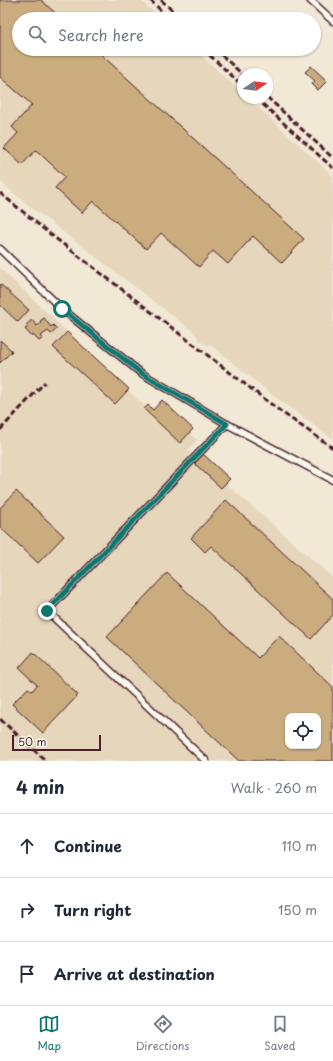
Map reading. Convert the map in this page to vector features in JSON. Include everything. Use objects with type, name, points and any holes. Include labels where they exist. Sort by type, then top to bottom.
[{"type":"lane","points":[[310,0],[333,21]]},
{"type":"lane","points":[[0,249],[62,309],[141,373],[227,424],[333,480]]},
{"type":"lane","points":[[206,761],[47,611],[227,424]]},
{"type":"shaded area","points":[[0,0],[140,0],[153,12],[12,12],[12,56],[202,56],[237,88],[237,104],[255,104],[333,176],[333,439],[274,396],[211,345],[204,344],[199,340],[194,332],[28,205],[0,181]]},
{"type":"shaded area","points":[[0,268],[158,419],[165,411],[197,440],[188,450],[333,578],[333,761],[0,761]]},
{"type":"building","points":[[0,0],[41,0],[54,12],[12,12],[12,56],[103,56],[304,239],[282,263],[253,236],[228,264],[213,251],[199,267],[161,233],[146,249],[93,201],[82,213],[55,188],[65,177],[36,150],[22,165],[4,148],[18,133],[12,127],[32,105],[0,77]]},
{"type":"building","points":[[311,66],[327,81],[318,90],[312,84],[315,81],[305,72]]},
{"type":"building","points":[[0,284],[29,310],[18,322],[0,305]]},
{"type":"building","points":[[44,318],[51,327],[53,325],[57,329],[51,334],[48,331],[41,336],[43,338],[39,341],[33,335],[32,337],[25,329],[28,327],[26,325],[32,320],[37,326]]},
{"type":"building","points":[[67,332],[129,389],[115,404],[53,347]]},
{"type":"building","points":[[0,340],[12,351],[0,363]]},
{"type":"building","points":[[162,400],[193,429],[180,443],[144,409],[148,405],[153,410]]},
{"type":"building","points":[[202,453],[230,479],[221,488],[194,463]]},
{"type":"building","points":[[16,491],[64,536],[38,563],[0,527],[0,508]]},
{"type":"building","points":[[226,500],[333,599],[333,615],[311,639],[211,546],[205,552],[191,538]]},
{"type":"building","points":[[167,573],[258,658],[279,636],[333,687],[333,761],[239,761],[107,637]]},
{"type":"building","points":[[33,652],[78,695],[43,733],[12,704],[28,688],[32,691],[37,685],[19,668]]},
{"type":"railway","points":[[150,0],[163,12]]},
{"type":"railway","points":[[161,0],[174,12]]},
{"type":"railway","points":[[211,56],[237,80]]},
{"type":"railway","points":[[223,56],[237,69]]},
{"type":"railway","points":[[273,103],[333,158]]},
{"type":"railway","points":[[263,104],[333,168]]},
{"type":"railway","points":[[0,193],[50,234],[280,411],[333,448]]},
{"type":"railway","points":[[0,430],[45,382]]},
{"type":"railway","points":[[0,719],[46,761]]},
{"type":"route","points":[[47,611],[227,424],[141,373],[62,309]]}]
